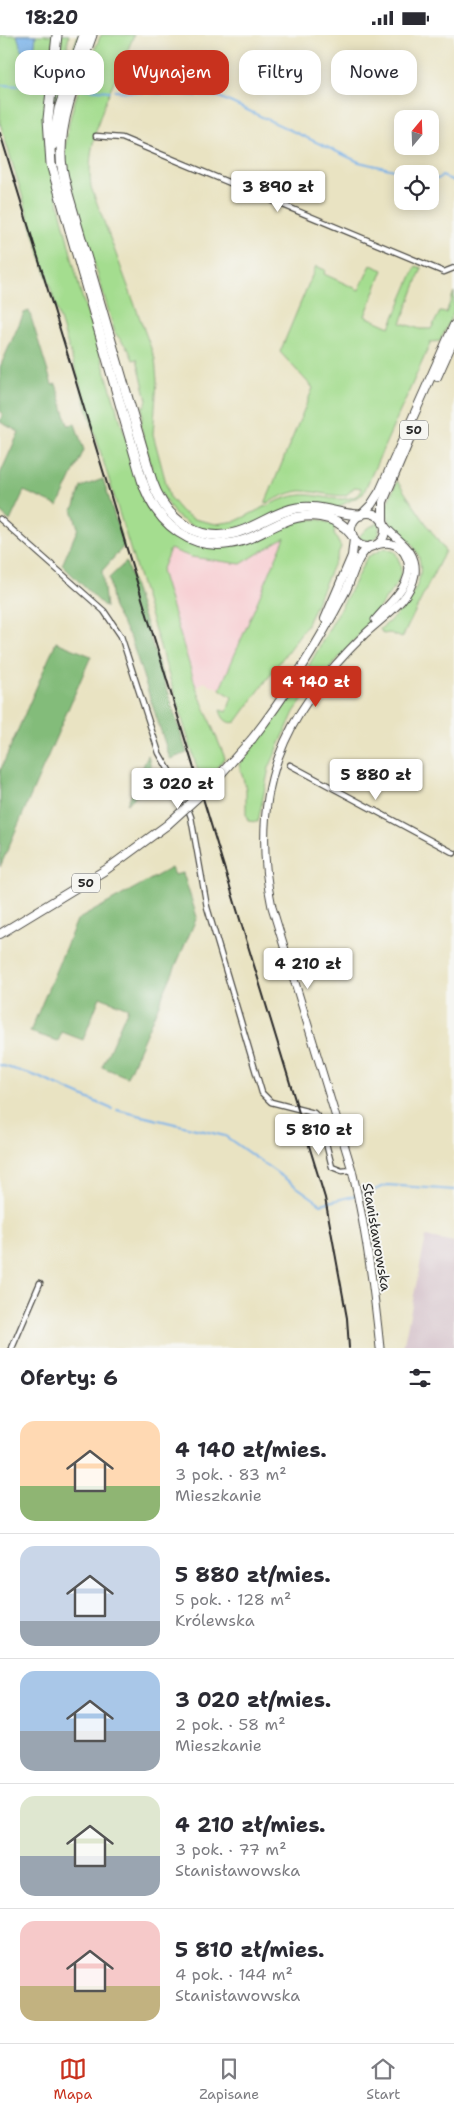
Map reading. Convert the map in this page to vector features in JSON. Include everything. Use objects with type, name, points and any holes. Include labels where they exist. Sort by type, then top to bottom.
[{"type":"highway","points":[[57,35],[47,129],[49,156],[149,499],[160,517],[183,535],[214,544],[243,541],[283,521],[303,516],[334,520],[353,537]]},
{"type":"highway","points":[[54,176],[53,139],[56,121],[84,35]]},
{"type":"highway","points":[[87,50],[92,35]]},
{"type":"highway","points":[[91,50],[97,35]]},
{"type":"highway","points":[[73,95],[63,127],[61,156],[63,175],[152,481],[160,501],[171,516],[182,524],[199,532],[218,535],[245,530],[277,514],[302,507],[320,507],[349,515],[362,514]]},
{"type":"main road","name":"50","points":[[291,685],[338,592],[352,556],[352,523],[371,505],[380,491],[454,325]]},
{"type":"main road","name":"50","points":[[0,934],[107,869],[167,825],[210,785],[252,739],[316,648],[358,562],[367,549],[373,546],[384,534],[383,502],[454,339]]},
{"type":"main road","points":[[362,514],[374,514],[384,524]]},
{"type":"main road","points":[[353,537],[363,546],[373,546]]},
{"type":"street","points":[[96,136],[122,138],[444,272],[454,269]]},
{"type":"street","points":[[0,519],[104,611],[121,636],[159,753],[182,793],[191,817],[206,907],[262,1093],[271,1102],[314,1113],[320,1119],[332,1167],[342,1171],[352,1170]]},
{"type":"street","points":[[364,635],[402,599],[411,586],[415,572],[414,560],[410,551],[384,524]]},
{"type":"street","points":[[364,635],[402,589],[409,570],[405,555],[398,546],[389,543],[373,546]]},
{"type":"street","name":"Stanisławowska","points":[[364,635],[330,673],[302,710],[282,746],[270,783],[263,829],[263,853],[272,907],[358,1195],[372,1272],[380,1348]]},
{"type":"street","points":[[290,765],[454,853]]},
{"type":"street","points":[[12,1348],[40,1283]]},
{"type":"shaded area","points":[[286,536],[220,689],[204,682],[196,687],[160,571],[170,548],[191,557]]},
{"type":"shaded area","points":[[426,1237],[454,1243],[454,1348],[403,1348]]},
{"type":"green space","points":[[0,35],[54,35],[52,50],[15,50],[15,95],[47,95],[44,126],[47,157],[80,290],[144,496],[154,515],[167,529],[190,543],[209,547],[297,521],[318,519],[335,525],[334,534],[341,547],[306,626],[236,722],[233,723],[225,720],[220,710],[227,712],[232,697],[220,689],[285,537],[241,564],[191,557],[170,549],[161,571],[196,687],[225,758],[202,784],[0,123]]},
{"type":"green space","points":[[59,35],[69,35],[67,47],[73,50],[57,50]]},
{"type":"green space","points":[[78,35],[81,35],[76,50],[73,50]]},
{"type":"green space","points":[[101,35],[134,35],[127,50],[114,50],[114,81],[103,109],[92,148],[90,167],[91,187],[155,359],[157,381],[153,434],[170,498],[182,512],[194,519],[216,524],[236,521],[293,496],[308,495],[348,499],[361,492],[361,488],[355,487],[343,496],[299,491],[265,504],[313,388],[280,352],[316,266],[325,270],[324,274],[359,290],[371,265],[383,270],[365,316],[390,327],[416,266],[422,268],[401,323],[420,329],[431,329],[440,312],[446,313],[454,292],[454,312],[440,341],[431,342],[363,494],[340,506],[339,509],[313,503],[252,524],[221,532],[196,528],[176,516],[157,488],[141,427],[143,405],[145,406],[147,400],[137,359],[133,360],[129,350],[115,333],[65,164],[68,131],[77,95],[104,95],[104,50],[95,50]]},
{"type":"green space","points":[[52,95],[62,95],[53,123],[49,125]]},
{"type":"green space","points":[[29,311],[52,385],[56,384],[68,425],[75,424],[84,450],[58,506],[24,491],[10,521],[0,512],[0,474],[19,432],[0,422],[3,414],[0,411],[0,367],[24,313]]},
{"type":"green space","points":[[103,479],[124,546],[102,571],[106,608],[62,565],[78,528],[72,509],[75,506],[81,487]]},
{"type":"green space","points":[[397,481],[445,551],[402,638],[390,633],[383,634],[380,629],[408,601],[415,590],[419,578],[418,554],[409,541],[393,528],[385,509]]},
{"type":"green space","points":[[379,522],[379,534],[375,539],[367,541],[359,537],[366,529]]},
{"type":"green space","points":[[385,548],[395,552],[399,560],[401,570],[398,582],[359,635],[307,694],[294,712],[269,768],[258,822],[248,821],[246,814],[246,789],[239,764],[272,724],[301,680],[367,557]]},
{"type":"green space","points":[[126,562],[187,753],[170,759],[131,639],[113,608],[109,578]]},
{"type":"green space","points":[[56,642],[91,656],[0,867],[0,771]]},
{"type":"green space","points":[[148,755],[154,780],[127,804]]},
{"type":"green space","points":[[171,868],[174,875],[183,873],[197,917],[127,1077],[102,1067],[128,1008],[100,997],[83,1040],[62,1032],[58,1041],[30,1032],[77,920]]},
{"type":"water","points":[[17,35],[36,35],[34,50],[22,50]]},
{"type":"waterway","points":[[0,85],[15,86]]},
{"type":"waterway","points":[[104,91],[110,91]]},
{"type":"waterway","points":[[184,95],[219,97],[359,162],[394,170]]},
{"type":"waterway","points":[[439,178],[442,176],[454,181]]},
{"type":"waterway","points":[[0,1065],[36,1076],[112,1109]]},
{"type":"waterway","points":[[117,1110],[225,1136],[321,1204],[370,1192],[387,1185],[454,1190]]},
{"type":"railway","points":[[0,133],[325,1198],[347,1318],[349,1348]]}]
